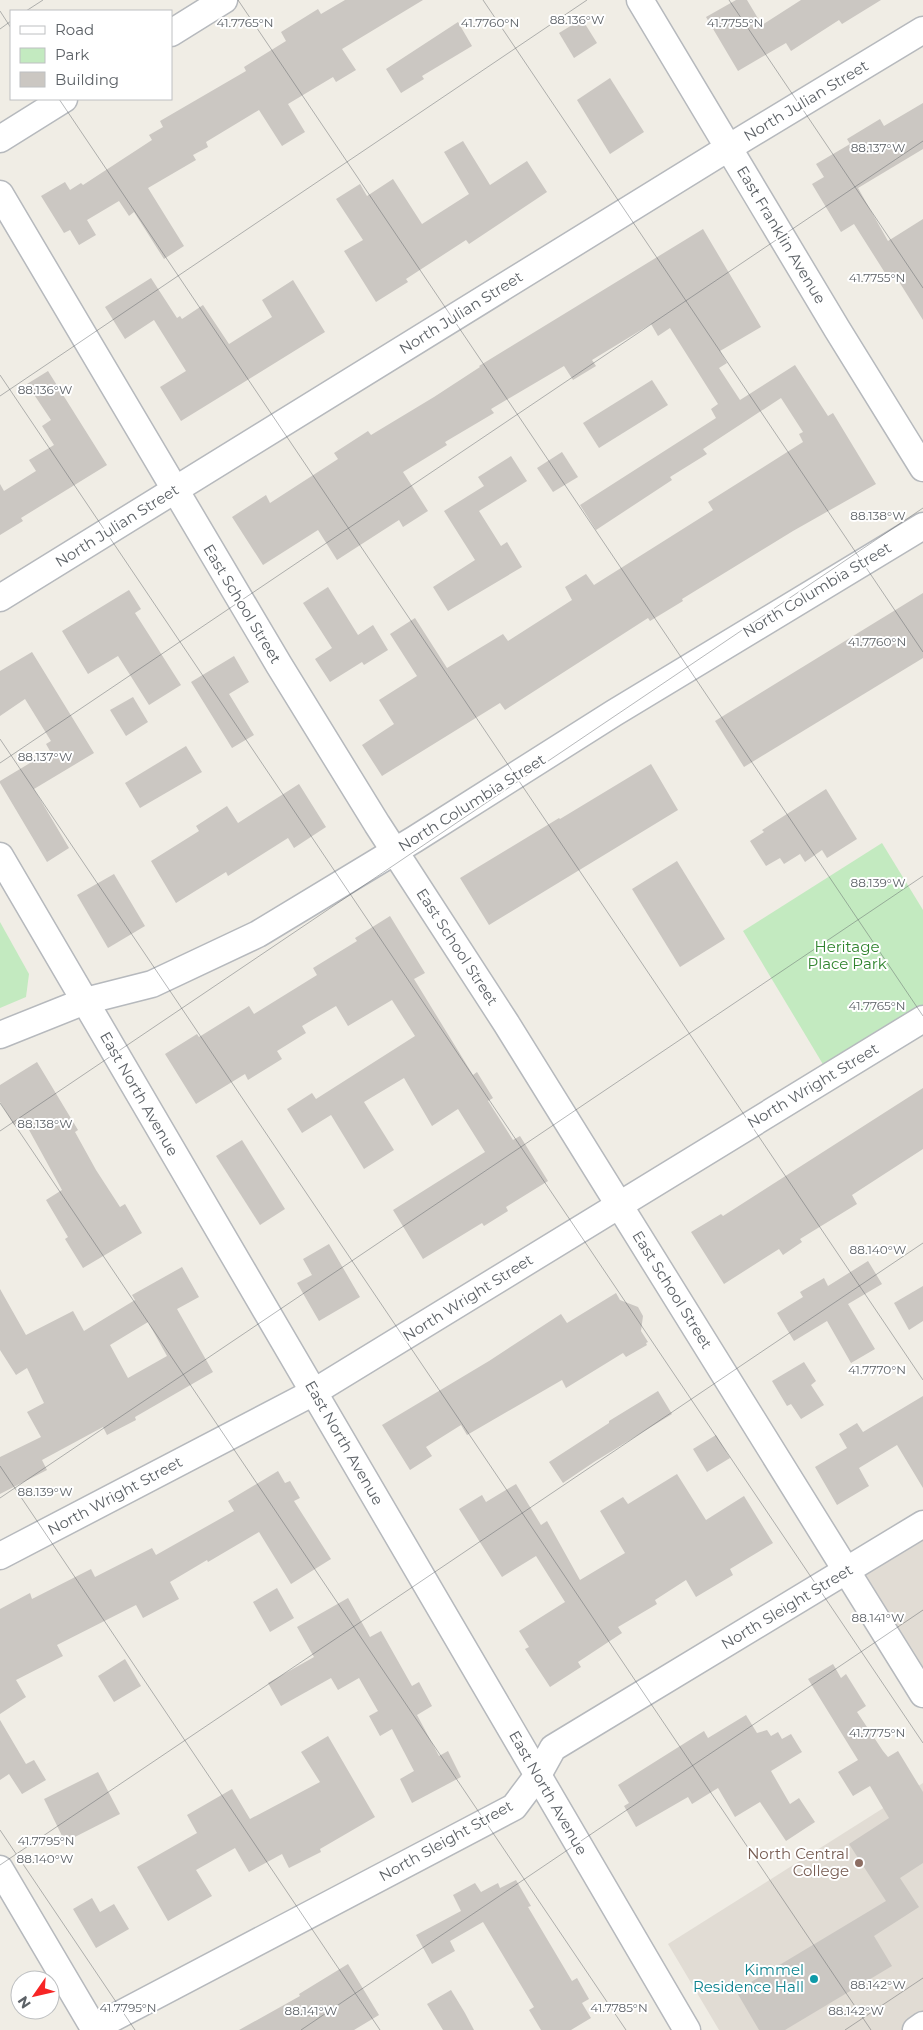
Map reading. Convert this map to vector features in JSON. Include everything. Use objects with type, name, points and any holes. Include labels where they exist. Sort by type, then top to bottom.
[{"type":"street","points":[[172,32],[224,0]]},
{"type":"street","name":"East Franklin Avenue","points":[[640,0],[923,468]]},
{"type":"street","name":"North Julian Street","points":[[0,598],[728,148],[923,30]]},
{"type":"street","points":[[0,138],[62,100]]},
{"type":"street","name":"East School Street","points":[[0,194],[279,666],[506,1023],[923,1694]]},
{"type":"street","name":"North Columbia Street","points":[[0,1035],[85,1001],[152,984],[258,934],[395,851],[614,713],[923,526]]},
{"type":"street","name":"East North Avenue","points":[[0,856],[687,2030]]},
{"type":"street","name":"North Wright Street","points":[[0,1556],[314,1392],[923,1018]]},
{"type":"street","name":"North Sleight Street","points":[[95,2029],[514,1807],[538,1775],[553,1748],[923,1524]]},
{"type":"street","points":[[0,1869],[95,2029]]},
{"type":"street","points":[[916,2030],[923,2026]]},
{"type":"shaded area","points":[[923,1538],[923,1679],[861,1577]]},
{"type":"shaded area","name":"North Central College","points":[[923,1783],[923,2030],[719,2030],[668,1944]]},
{"type":"green space","name":"Heritage Place Park","points":[[882,843],[923,910],[923,1011],[827,1071],[743,931]]},
{"type":"green space","points":[[0,922],[29,974],[26,997],[0,1008]]},
{"type":"building","points":[[345,0],[423,0],[342,49],[356,70],[336,82],[333,77],[288,104],[305,132],[282,146],[259,110],[206,142],[208,147],[193,155],[196,160],[148,188],[184,246],[164,259],[134,212],[129,216],[119,201],[87,220],[96,235],[79,245],[70,230],[64,233],[41,196],[65,182],[70,190],[81,183],[83,185],[152,140],[149,135],[163,127],[160,121],[246,71],[244,67],[286,41],[281,32],[318,9],[321,14]]},
{"type":"building","points":[[736,0],[747,0],[762,25],[801,0],[881,0],[842,24],[839,20],[791,51],[786,43],[738,71],[706,17]]},
{"type":"building","points":[[582,19],[597,43],[574,58],[559,33]]},
{"type":"building","points":[[458,22],[472,46],[422,76],[424,79],[401,93],[386,69]]},
{"type":"building","points":[[610,78],[644,132],[610,154],[577,100]]},
{"type":"building","points":[[923,103],[923,149],[858,188],[888,241],[923,219],[923,320],[893,272],[887,276],[854,224],[841,232],[812,184],[824,177],[816,164],[850,144],[847,139],[880,119],[884,126]]},
{"type":"building","points":[[463,141],[490,185],[527,161],[547,192],[469,244],[466,240],[406,279],[408,282],[376,302],[344,251],[363,240],[336,199],[360,184],[367,196],[393,179],[422,224],[469,194],[444,152]]},
{"type":"building","points":[[703,229],[761,327],[720,351],[727,363],[719,368],[740,400],[795,365],[828,416],[833,413],[876,484],[793,531],[682,599],[683,601],[650,621],[648,618],[505,710],[500,703],[382,776],[362,745],[394,724],[379,700],[417,676],[390,634],[415,618],[447,668],[503,634],[508,641],[572,600],[565,587],[586,574],[594,585],[713,510],[708,502],[803,442],[799,434],[803,432],[781,398],[703,449],[707,454],[670,477],[672,480],[596,530],[580,505],[716,418],[711,409],[718,404],[670,328],[658,336],[651,324],[592,360],[596,366],[573,380],[564,366],[491,409],[494,413],[445,442],[447,445],[403,472],[428,511],[403,527],[399,520],[337,560],[318,530],[263,565],[232,517],[266,495],[270,503],[338,459],[334,453],[368,431],[371,435],[434,397],[479,366]]},
{"type":"building","points":[[151,278],[177,318],[180,316],[182,319],[203,305],[229,344],[272,317],[262,300],[293,280],[325,332],[181,421],[160,387],[186,371],[154,320],[125,339],[105,307]]},
{"type":"building","points":[[48,371],[107,465],[21,518],[23,521],[0,535],[0,484],[4,491],[36,471],[29,460],[54,445],[42,426],[51,420],[27,384]]},
{"type":"building","points":[[652,380],[668,405],[599,448],[583,423]]},
{"type":"building","points":[[562,452],[578,477],[553,492],[537,468]]},
{"type":"building","points":[[511,456],[527,481],[479,511],[501,546],[507,542],[522,567],[448,611],[433,587],[475,560],[444,511],[484,486],[478,477]]},
{"type":"building","points":[[328,587],[358,635],[373,625],[388,650],[364,665],[362,662],[330,682],[315,659],[332,648],[303,603]]},
{"type":"building","points":[[129,590],[141,609],[135,613],[181,685],[149,705],[118,656],[88,674],[62,631]]},
{"type":"building","points":[[923,593],[923,658],[744,767],[715,721]]},
{"type":"building","points":[[32,652],[94,753],[34,789],[69,848],[47,862],[0,783],[0,781],[50,751],[46,744],[51,741],[25,699],[0,716],[0,671]]},
{"type":"building","points":[[234,656],[249,682],[229,694],[254,735],[232,748],[191,682]]},
{"type":"building","points":[[133,697],[148,722],[126,736],[110,710]]},
{"type":"building","points":[[186,746],[202,772],[140,808],[125,783]]},
{"type":"building","points":[[651,764],[678,810],[489,925],[460,878]]},
{"type":"building","points":[[299,784],[326,827],[294,848],[288,838],[228,876],[226,872],[176,903],[151,861],[199,831],[196,826],[227,806],[238,823]]},
{"type":"building","points":[[826,789],[857,839],[827,858],[822,850],[805,862],[800,854],[784,864],[780,858],[766,866],[750,841],[764,832],[762,830]]},
{"type":"building","points":[[677,861],[725,939],[680,967],[632,889]]},
{"type":"building","points":[[114,874],[145,926],[108,948],[77,895]]},
{"type":"building","points":[[390,916],[425,973],[414,979],[473,1075],[477,1072],[493,1098],[488,1101],[513,1140],[520,1136],[548,1181],[506,1207],[508,1211],[484,1226],[482,1223],[423,1259],[393,1210],[485,1152],[458,1109],[432,1126],[404,1078],[364,1102],[394,1150],[364,1169],[331,1115],[302,1133],[287,1109],[312,1093],[316,1099],[415,1036],[392,1000],[348,1026],[336,1006],[302,1026],[306,1033],[277,1051],[282,1059],[248,1080],[245,1074],[196,1104],[165,1054],[197,1034],[199,1037],[249,1006],[254,1014],[317,975],[313,968],[357,941],[355,938]]},
{"type":"building","points":[[37,1062],[78,1130],[75,1132],[96,1170],[120,1207],[125,1204],[142,1233],[83,1268],[65,1239],[68,1237],[46,1200],[62,1190],[23,1119],[14,1125],[0,1102],[0,1085]]},
{"type":"building","points":[[923,1088],[923,1149],[852,1195],[857,1204],[800,1239],[802,1242],[783,1255],[779,1249],[724,1284],[691,1232],[721,1214],[723,1216]]},
{"type":"building","points":[[242,1140],[285,1209],[260,1225],[216,1156]]},
{"type":"building","points":[[329,1244],[360,1297],[319,1321],[297,1283],[312,1275],[303,1259]]},
{"type":"building","points":[[868,1261],[882,1284],[848,1304],[875,1349],[851,1363],[827,1321],[794,1341],[777,1313],[803,1297],[800,1292],[824,1278],[828,1286]]},
{"type":"building","points":[[182,1267],[199,1297],[177,1309],[213,1372],[135,1417],[136,1420],[107,1435],[103,1427],[42,1460],[47,1470],[0,1494],[0,1457],[41,1437],[27,1412],[44,1403],[27,1368],[16,1375],[0,1350],[0,1289],[26,1335],[73,1311],[84,1331],[135,1300],[132,1295]],"holes":[[[148,1322],[167,1356],[128,1378],[110,1345]]]},
{"type":"building","points":[[923,1286],[923,1321],[909,1330],[894,1303]]},
{"type":"building","points":[[616,1293],[620,1300],[638,1307],[643,1316],[641,1331],[648,1342],[646,1343],[647,1345],[626,1357],[623,1353],[566,1388],[562,1380],[467,1435],[461,1425],[426,1447],[432,1456],[410,1470],[382,1425],[489,1361],[561,1314],[567,1323]]},
{"type":"building","points":[[804,1362],[816,1381],[811,1385],[824,1405],[801,1419],[791,1404],[787,1406],[772,1381]]},
{"type":"building","points":[[658,1391],[672,1414],[563,1483],[549,1462],[609,1423],[609,1421]]},
{"type":"building","points":[[923,1396],[923,1488],[897,1445],[859,1468],[869,1486],[837,1505],[815,1467],[847,1448],[839,1434],[857,1423],[863,1432]]},
{"type":"building","points":[[716,1435],[730,1458],[707,1472],[693,1449]]},
{"type":"building","points":[[278,1471],[285,1483],[290,1481],[300,1498],[294,1501],[331,1559],[291,1584],[259,1532],[170,1582],[179,1599],[143,1618],[136,1605],[57,1645],[63,1656],[16,1680],[26,1697],[0,1714],[0,1609],[30,1593],[32,1599],[91,1569],[95,1577],[152,1548],[156,1555],[234,1511],[228,1501]]},
{"type":"building","points":[[677,1474],[706,1520],[744,1496],[773,1543],[730,1569],[733,1575],[696,1597],[686,1580],[655,1600],[657,1604],[618,1627],[622,1633],[578,1662],[581,1667],[550,1687],[525,1649],[529,1647],[519,1631],[565,1602],[536,1556],[502,1577],[459,1509],[482,1495],[486,1502],[516,1484],[541,1525],[547,1521],[580,1580],[625,1553],[600,1511],[623,1497],[628,1504]]},
{"type":"building","points":[[277,1588],[294,1618],[270,1632],[253,1602]]},
{"type":"building","points":[[348,1598],[370,1637],[381,1631],[412,1686],[419,1682],[432,1706],[417,1715],[439,1756],[448,1751],[461,1777],[412,1803],[400,1779],[414,1771],[392,1729],[380,1736],[369,1716],[378,1711],[359,1678],[338,1690],[331,1678],[281,1706],[268,1683],[314,1657],[297,1627]]},
{"type":"building","points":[[125,1659],[141,1686],[114,1702],[98,1676]]},
{"type":"building","points":[[833,1664],[841,1678],[846,1674],[866,1706],[857,1712],[883,1751],[888,1757],[898,1751],[923,1792],[923,1863],[900,1878],[919,1907],[874,1936],[892,1966],[785,2030],[759,2030],[736,1991],[886,1901],[849,1844],[889,1818],[870,1786],[853,1796],[838,1772],[858,1760],[808,1679]]},
{"type":"building","points":[[746,1715],[757,1733],[767,1730],[771,1736],[778,1732],[782,1739],[791,1734],[802,1752],[771,1771],[790,1804],[799,1798],[815,1822],[786,1841],[760,1802],[735,1817],[718,1788],[692,1804],[688,1797],[636,1827],[624,1806],[629,1803],[618,1785],[704,1731],[708,1738]]},
{"type":"building","points":[[0,1720],[26,1764],[34,1760],[46,1780],[22,1794],[9,1774],[0,1780]]},
{"type":"building","points":[[328,1736],[375,1817],[320,1849],[321,1852],[289,1868],[282,1854],[249,1872],[235,1848],[196,1870],[212,1896],[168,1921],[137,1867],[197,1833],[187,1815],[232,1789],[250,1819],[320,1782],[301,1752]]},
{"type":"building","points":[[98,1772],[120,1814],[65,1842],[44,1799]]},
{"type":"building","points":[[516,1880],[531,1906],[528,1907],[572,1981],[577,1978],[589,1999],[582,2003],[591,2018],[571,2030],[541,2030],[529,2010],[534,2007],[483,1922],[450,1941],[455,1951],[432,1964],[416,1935],[461,1911],[453,1895],[475,1883],[481,1892],[498,1883],[500,1888]]},
{"type":"building","points":[[92,1898],[100,1912],[114,1904],[129,1929],[96,1948],[73,1909]]},
{"type":"building","points":[[348,1964],[379,2015],[354,2030],[239,2030],[300,1996],[299,1994]]},
{"type":"building","points":[[451,1990],[474,2030],[443,2030],[427,2004]]},
{"type":"place","name":"North Central College","points":[[859,1863]]},
{"type":"place","name":"Kimmel Residence Hall","points":[[814,1979]]}]
